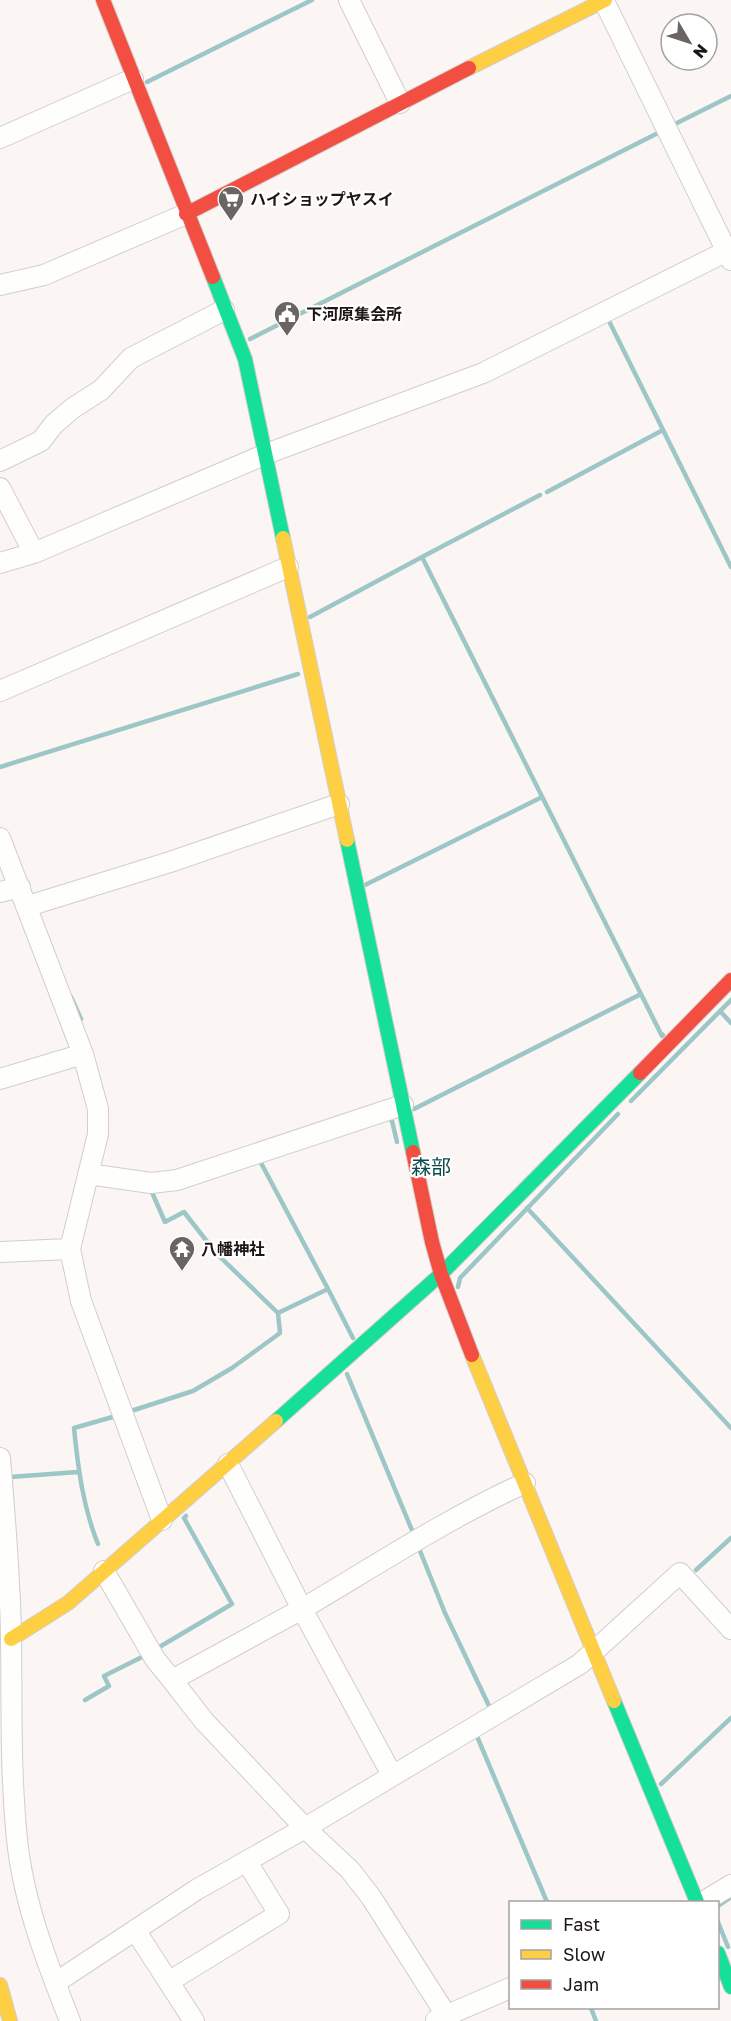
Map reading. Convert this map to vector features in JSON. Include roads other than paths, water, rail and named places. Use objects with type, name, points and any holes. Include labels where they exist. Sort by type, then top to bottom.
[{"type":"street","points":[[103,0],[244,359],[432,1242],[441,1274],[459,1323],[697,1901]]},
{"type":"street","points":[[349,0],[400,103]]},
{"type":"street","points":[[0,285],[44,275],[186,214],[604,0],[729,254],[483,373],[266,454],[34,553],[0,563]]},
{"type":"street","points":[[0,138],[133,79]]},
{"type":"street","points":[[0,462],[40,441],[54,424],[73,408],[101,390],[131,358],[224,310]]},
{"type":"street","points":[[0,488],[34,553]]},
{"type":"street","points":[[0,691],[288,567]]},
{"type":"street","points":[[28,906],[170,862],[339,804]]},
{"type":"street","points":[[0,838],[83,1054],[98,1109],[98,1134],[70,1249],[81,1301],[162,1520]]},
{"type":"street","points":[[0,892],[20,887]]},
{"type":"street","points":[[11,1639],[68,1603],[441,1274],[731,980]]},
{"type":"street","points":[[0,1079],[83,1054]]},
{"type":"street","points":[[88,1174],[151,1184],[177,1180],[404,1106]]},
{"type":"street","points":[[0,1252],[70,1249]]},
{"type":"street","points":[[0,1458],[11,1639],[12,1741],[17,1840],[26,1889],[55,1983],[70,2021]]},
{"type":"street","points":[[228,1464],[302,1609],[392,1775]]},
{"type":"street","points":[[172,1680],[302,1609],[403,1549],[525,1483]]},
{"type":"street","points":[[104,1571],[155,1659],[204,1721],[304,1828],[350,1870],[371,1897],[444,2019],[509,1988]]},
{"type":"street","points":[[55,1983],[196,1890],[580,1664],[680,1573],[731,1629]]},
{"type":"street","points":[[170,1981],[279,1914],[247,1862]]},
{"type":"street","points":[[705,1901],[731,1886]]},
{"type":"street","points":[[135,1930],[194,2021]]},
{"type":"street","points":[[719,1958],[731,1987]]},
{"type":"street","points":[[0,1985],[10,2021]]},
{"type":"waterway","points":[[147,82],[312,0]]},
{"type":"waterway","points":[[671,126],[731,96]]},
{"type":"waterway","points":[[250,339],[658,133]]},
{"type":"waterway","points":[[609,321],[731,567]]},
{"type":"waterway","points":[[547,492],[663,430]]},
{"type":"waterway","points":[[422,557],[540,495]]},
{"type":"waterway","points":[[310,617],[422,557],[663,1035]]},
{"type":"waterway","points":[[0,767],[298,674]]},
{"type":"waterway","points":[[365,885],[542,797]]},
{"type":"waterway","points":[[414,1109],[641,994]]},
{"type":"waterway","points":[[71,997],[81,1019]]},
{"type":"waterway","points":[[631,1101],[731,1000]]},
{"type":"waterway","points":[[720,1011],[731,1023]]},
{"type":"waterway","points":[[458,1287],[460,1278],[618,1114]]},
{"type":"waterway","points":[[385,1119],[389,1118],[392,1121],[397,1142]]},
{"type":"waterway","points":[[128,1412],[193,1391],[232,1368],[280,1333],[278,1313],[328,1289],[260,1161],[263,1160]]},
{"type":"waterway","points":[[151,1190],[165,1222],[184,1212],[216,1253],[278,1313]]},
{"type":"waterway","points":[[527,1208],[731,1428]]},
{"type":"waterway","points":[[328,1289],[353,1338]]},
{"type":"waterway","points":[[347,1374],[414,1535]]},
{"type":"waterway","points":[[98,1544],[88,1516],[74,1428],[116,1416]]},
{"type":"waterway","points":[[10,1477],[78,1472]]},
{"type":"waterway","points":[[156,1649],[232,1604],[184,1518],[186,1516]]},
{"type":"waterway","points":[[696,1570],[731,1538]]},
{"type":"waterway","points":[[418,1546],[445,1613],[490,1708]]},
{"type":"waterway","points":[[85,1700],[109,1686],[104,1676],[146,1655]]},
{"type":"waterway","points":[[661,1784],[731,1718]]},
{"type":"waterway","points":[[476,1734],[547,1901]]},
{"type":"waterway","points":[[719,1905],[731,1897]]},
{"type":"waterway","points":[[719,1924],[728,1947]]},
{"type":"waterway","points":[[591,2009],[596,2021]]},
{"type":"place","name":"ハイショップヤスイ","points":[[231,222]]},
{"type":"place","name":"下河原集会所","points":[[287,337]]},
{"type":"place","name":"八幡神社","points":[[182,1272]]},
{"type":"district","name":"森部","points":[[431,1167]]}]
